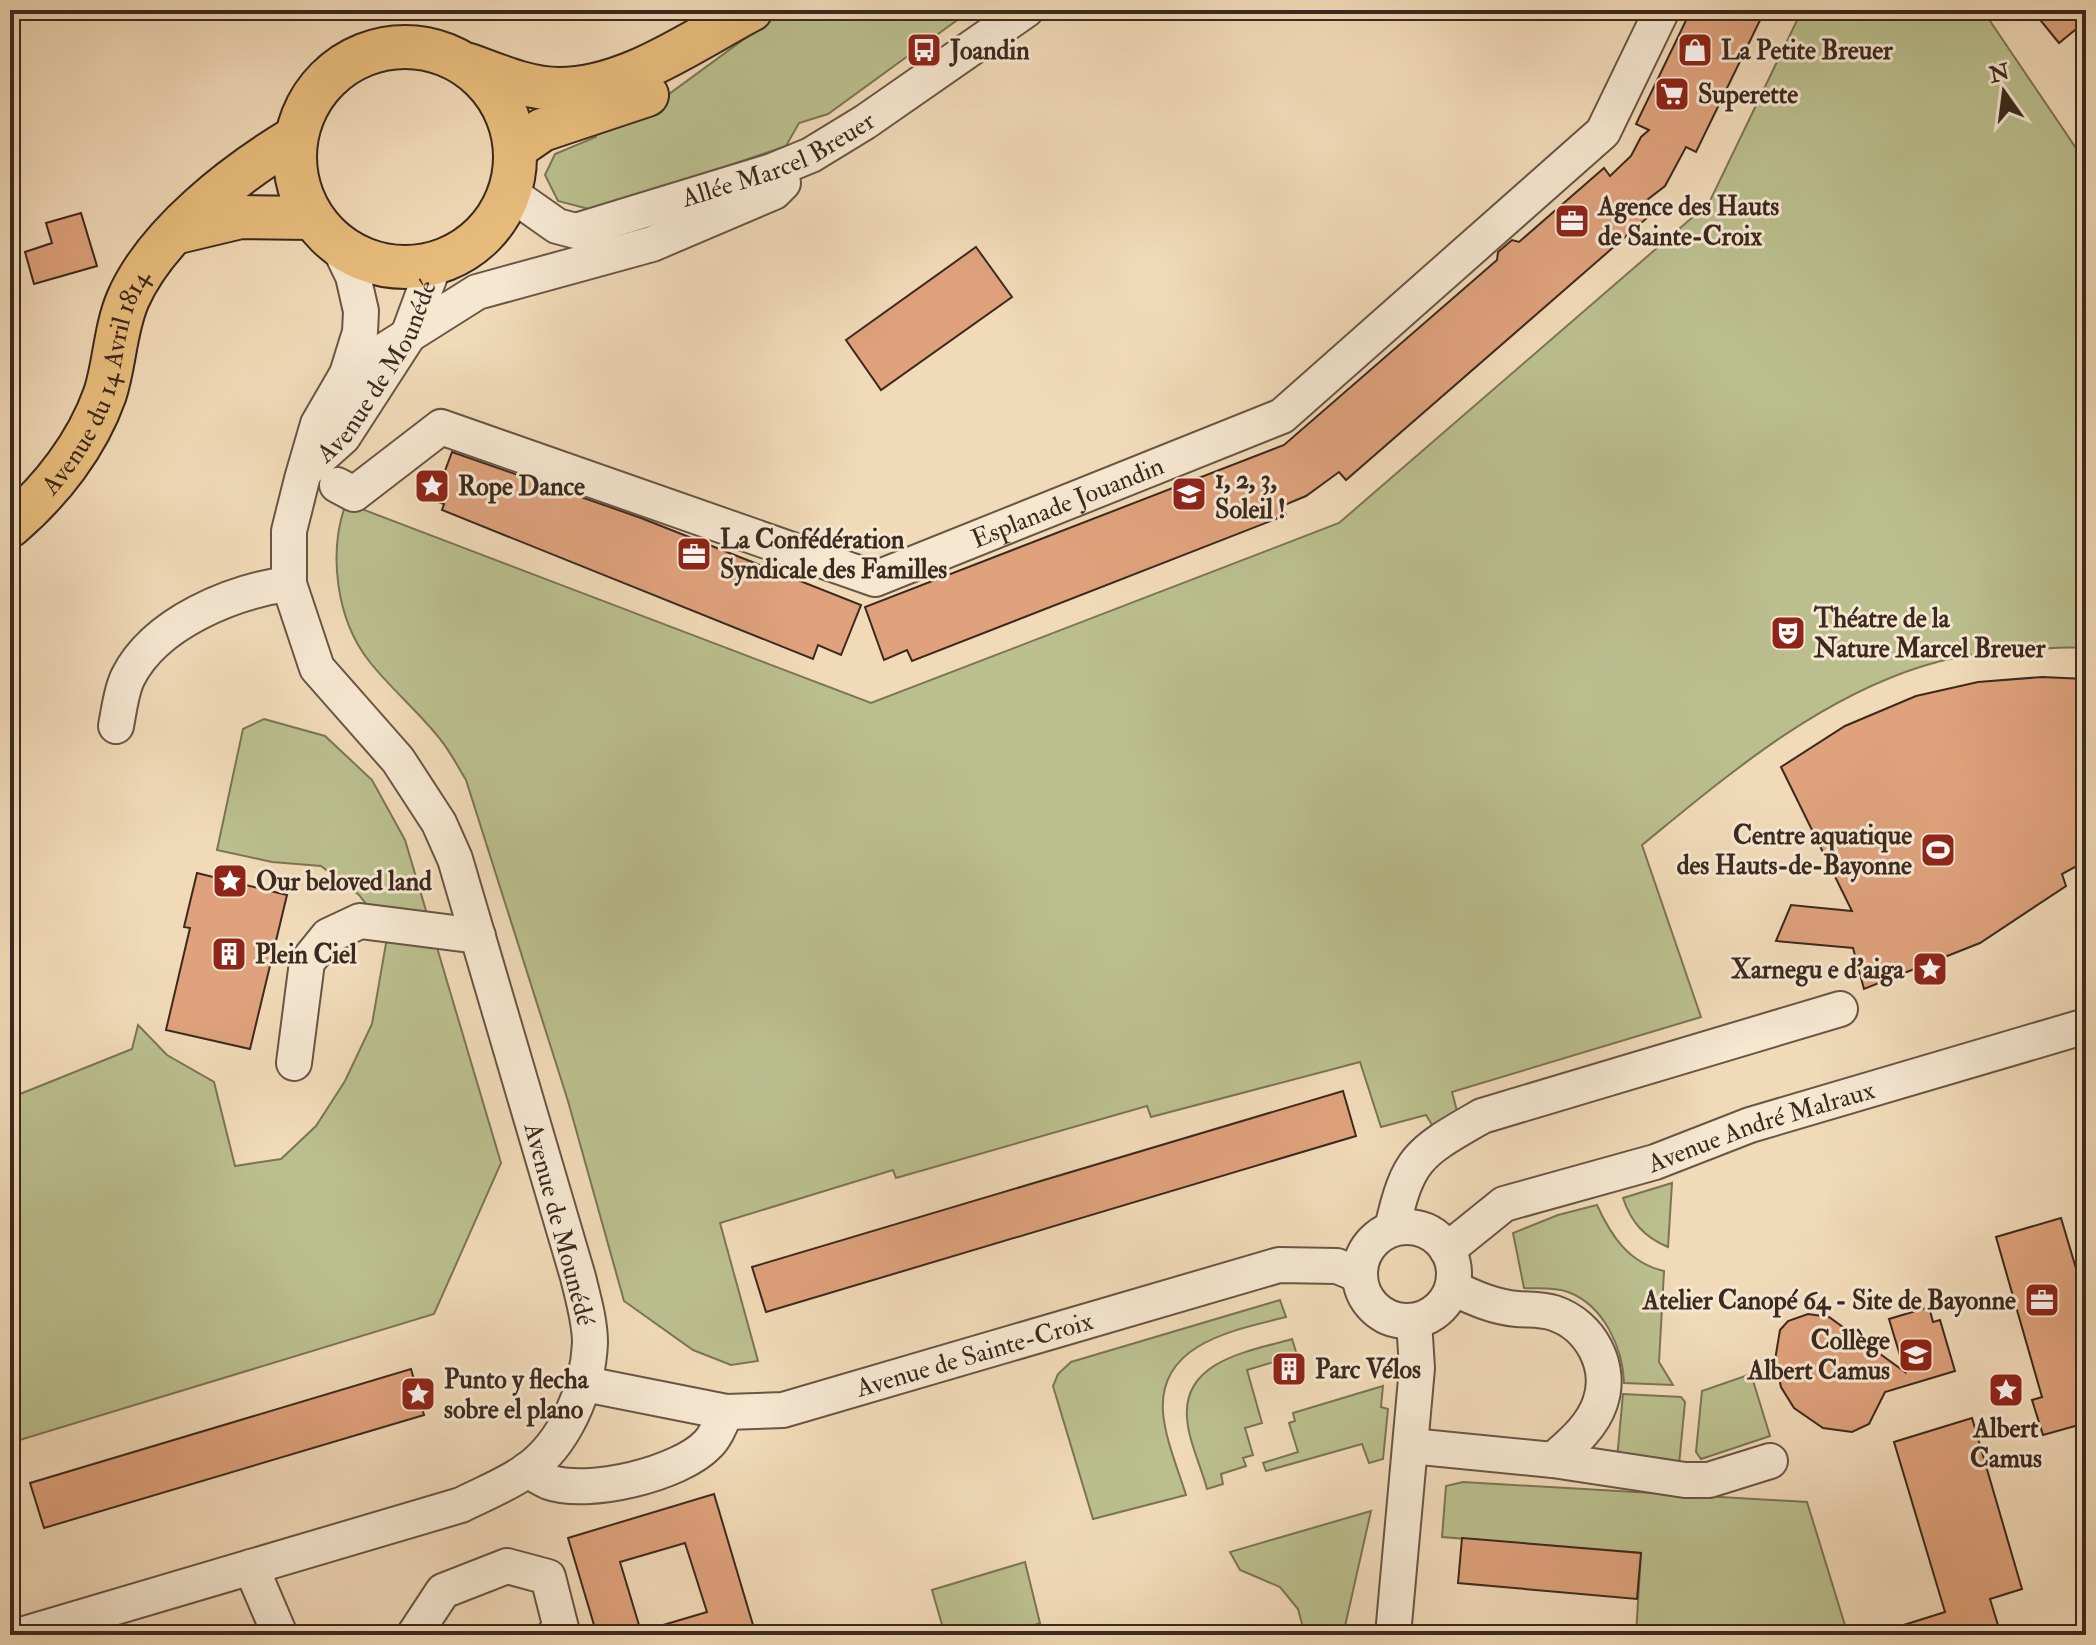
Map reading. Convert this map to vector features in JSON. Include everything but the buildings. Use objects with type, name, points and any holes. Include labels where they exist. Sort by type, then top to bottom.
[{"type":"main road","points":[[325,232],[295,172],[296,137],[306,108],[320,85],[346,63],[374,51],[405,46],[435,50],[514,81],[557,89],[601,84],[644,67],[753,10]]},
{"type":"main road","points":[[516,148],[542,130],[610,110],[660,90],[753,10]]},
{"type":"main road","points":[[177,233],[241,217],[325,232],[364,260],[393,267],[434,265],[476,242],[496,220],[510,193],[516,148],[508,114],[490,85],[464,63]]},
{"type":"main road","name":"Avenue du 14 Avril 1814","points":[[10,526],[54,484],[86,435],[104,395],[127,302],[152,259],[245,167],[296,137]]},
{"type":"street","name":"Allée Marcel Breuer","points":[[510,193],[557,226],[576,231],[743,180],[811,155],[865,122],[1026,10]]},
{"type":"street","name":"Esplanade Jouandin","points":[[337,485],[354,494],[441,427],[875,579],[1282,416],[1603,132],[1662,10]]},
{"type":"street","points":[[347,374],[477,292],[652,244],[774,192],[811,155]]},
{"type":"street","name":"Avenue de Mounédé","points":[[21,1635],[461,1505],[527,1470],[552,1445],[585,1384],[588,1321],[578,1277],[455,859],[439,823],[398,760],[317,668],[289,584],[289,531],[318,424],[347,374],[360,332],[361,311],[353,276],[325,232]]},
{"type":"street","name":"Avenue de Mounédé","points":[[307,469],[343,437],[407,338],[434,265]]},
{"type":"street","points":[[116,726],[128,677],[152,648],[182,622],[231,595],[289,584]]},
{"type":"street","points":[[294,1063],[307,962],[328,936],[360,921],[478,936]]},
{"type":"street","points":[[1392,1229],[1402,1185],[1415,1161],[1432,1145],[1482,1116],[1840,1009]]},
{"type":"street","name":"Avenue André Malraux","points":[[1447,1250],[1504,1204],[1655,1162],[1762,1122],[2086,1026]]},
{"type":"street","points":[[1408,1227],[1423,1230],[1437,1238],[1447,1250],[1454,1268],[1453,1288],[1438,1310],[1414,1321],[1398,1321],[1377,1311],[1362,1292],[1359,1275],[1368,1246],[1392,1229],[1408,1227]]},
{"type":"street","name":"Avenue de Sainte-Croix","points":[[585,1384],[726,1412],[783,1410],[1279,1265],[1337,1266],[1359,1275]]},
{"type":"street","points":[[1453,1288],[1483,1303],[1555,1313],[1580,1327],[1592,1342],[1601,1361],[1604,1381],[1600,1404],[1583,1433],[1553,1460]]},
{"type":"street","points":[[1393,1635],[1417,1368],[1414,1321]]},
{"type":"street","points":[[527,1470],[551,1483],[574,1486],[615,1483],[657,1471],[689,1460],[708,1445],[726,1412]]},
{"type":"street","points":[[1411,1446],[1553,1460],[1685,1480],[1709,1480],[1770,1461]]},
{"type":"street","points":[[414,1635],[443,1591],[507,1566],[548,1577],[562,1632],[554,1635]]},
{"type":"street","points":[[251,1567],[280,1635]]},
{"type":"green space","points":[[784,10],[971,10],[828,114],[799,123],[786,146],[596,211],[558,201],[545,175],[555,154],[596,137],[594,127],[658,102]]},
{"type":"green space","points":[[1802,10],[1997,10],[1988,18],[2076,148],[2086,145],[2086,647],[1963,656],[1883,681],[1846,698],[1774,742],[1642,845],[1701,1017],[1452,1092],[1457,1111],[1432,1125],[1426,1115],[1381,1127],[1360,1062],[1151,1117],[1147,1106],[896,1178],[893,1170],[720,1223],[758,1361],[731,1365],[693,1350],[624,1301],[568,1101],[466,780],[440,739],[369,661],[358,644],[342,605],[338,585],[337,542],[346,503],[871,703],[1339,523],[1709,203]]},
{"type":"green space","points":[[264,719],[325,736],[372,780],[405,840],[501,1163],[434,1314],[10,1443],[10,1098],[132,1049],[138,1025],[167,1055],[214,1082],[235,1166],[281,1159],[316,1126],[345,1081],[372,1024],[388,932],[359,895],[321,866],[272,862],[217,850],[243,729]]},
{"type":"green space","points":[[1672,1183],[1668,1247],[1640,1228],[1623,1198]]},
{"type":"green space","points":[[1597,1205],[1608,1227],[1631,1255],[1664,1271],[1659,1362],[1673,1385],[1624,1383],[1615,1342],[1601,1317],[1591,1307],[1563,1290],[1524,1288],[1513,1233],[1558,1215]]},
{"type":"green space","points":[[1280,1300],[1286,1317],[1223,1335],[1186,1355],[1173,1370],[1165,1389],[1164,1422],[1186,1495],[1093,1519],[1053,1386],[1058,1374],[1071,1362]]},
{"type":"green space","points":[[1292,1339],[1297,1355],[1247,1370],[1262,1423],[1245,1428],[1253,1455],[1243,1458],[1246,1466],[1221,1474],[1223,1484],[1207,1489],[1192,1444],[1187,1417],[1189,1398],[1196,1382],[1223,1361]]},
{"type":"green space","points":[[1751,1374],[1770,1436],[1701,1459],[1696,1452],[1702,1391]]},
{"type":"green space","points":[[1383,1386],[1381,1407],[1388,1409],[1383,1459],[1369,1463],[1362,1444],[1266,1471],[1263,1463],[1298,1452],[1289,1423],[1295,1421],[1293,1413]]},
{"type":"green space","points":[[1623,1394],[1681,1397],[1685,1402],[1679,1465],[1617,1459]]},
{"type":"green space","points":[[1463,1482],[1807,1502],[1848,1635],[1636,1635],[1641,1553],[1442,1537],[1446,1486]]},
{"type":"green space","points":[[1371,1511],[1343,1635],[1305,1635],[1298,1609],[1280,1587],[1240,1570],[1230,1552]]},
{"type":"green space","points":[[1025,1562],[1040,1623],[1007,1635],[945,1635],[932,1590]]},
{"type":"place","name":"Joandin","points":[[924,50]]},
{"type":"place","name":"La Petite Breuer","points":[[1695,50]]},
{"type":"place","name":"Superette","points":[[1672,94]]},
{"type":"place","name":"Agence des Hauts de Sainte-Croix","points":[[1572,221]]},
{"type":"place","name":"Rope Dance","points":[[432,486]]},
{"type":"place","name":"1, 2, 3, Soleil !","points":[[1189,494]]},
{"type":"place","name":"La Confédération Syndicale des Familles","points":[[694,554]]},
{"type":"place","name":"Théatre de la Nature Marcel Breuer","points":[[1788,633]]},
{"type":"place","name":"Centre aquatique des Hauts-de-Bayonne","points":[[1938,850]]},
{"type":"place","name":"Our beloved land","points":[[230,881]]},
{"type":"place","name":"Plein Ciel","points":[[229,954]]},
{"type":"place","name":"Xarnegu e d’aiga","points":[[1930,969]]},
{"type":"place","name":"Atelier Canopé 64 - Site de Bayonne","points":[[2042,1300]]},
{"type":"place","name":"Collège Albert Camus","points":[[1916,1355]]},
{"type":"place","name":"Parc Vélos","points":[[1289,1369]]},
{"type":"place","name":"Albert Camus","points":[[2006,1390]]},
{"type":"place","name":"Punto y flecha sobre el plano","points":[[418,1394]]}]
